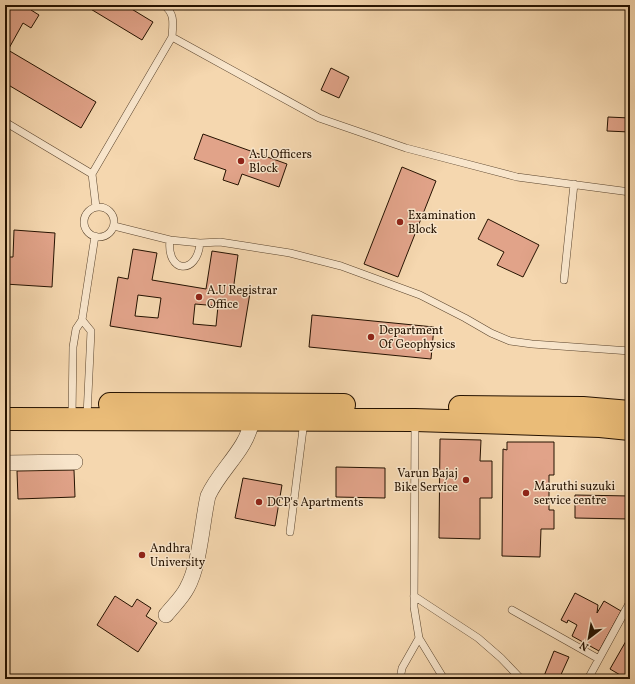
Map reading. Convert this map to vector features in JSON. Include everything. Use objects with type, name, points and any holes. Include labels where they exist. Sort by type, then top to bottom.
[{"type":"main road","points":[[5,419],[195,403],[539,407],[630,412]]},
{"type":"main road","points":[[5,405],[79,412],[252,420],[415,420],[600,426],[630,429]]},
{"type":"street","points":[[166,615],[188,587],[208,496],[212,486],[246,439],[252,420]]},
{"type":"street","points":[[5,463],[75,462]]},
{"type":"lane","points":[[96,207],[92,174],[172,37],[174,18],[170,10],[164,5]]},
{"type":"lane","points":[[172,37],[319,118],[406,148],[510,175],[630,192]]},
{"type":"lane","points":[[5,122],[92,174]]},
{"type":"lane","points":[[564,280],[574,184]]},
{"type":"lane","points":[[101,206],[110,211],[113,215],[114,226],[108,234],[95,236],[88,231],[84,222],[87,212],[96,207],[101,206]]},
{"type":"lane","points":[[114,226],[170,240],[200,243],[220,242],[290,253],[341,266],[420,295],[491,333],[510,341],[630,351]]},
{"type":"lane","points":[[79,412],[73,347],[76,329],[82,320],[95,236]]},
{"type":"lane","points":[[170,240],[169,249],[171,259],[176,264],[185,266],[193,263],[199,255],[200,243]]},
{"type":"lane","points":[[79,412],[91,332],[82,320]]},
{"type":"lane","points":[[290,532],[304,420]]},
{"type":"lane","points":[[415,420],[414,596],[419,638],[444,679]]},
{"type":"lane","points":[[414,596],[478,638],[501,658],[521,679]]},
{"type":"lane","points":[[588,679],[630,602]]},
{"type":"lane","points":[[512,610],[599,659]]},
{"type":"lane","points":[[400,679],[402,668],[419,638]]},
{"type":"building","points":[[5,5],[34,5],[31,10],[39,15],[31,28],[23,23],[8,50],[96,102],[81,128],[5,83]]},
{"type":"building","points":[[84,5],[125,5],[153,22],[142,40]]},
{"type":"building","points":[[331,68],[349,77],[339,98],[321,90]]},
{"type":"building","points":[[608,117],[630,118],[630,132],[607,131]]},
{"type":"building","name":"A.U Officers Block","points":[[203,134],[287,164],[279,187],[242,174],[238,185],[223,180],[226,170],[194,159]]},
{"type":"building","name":"Examination Block","points":[[402,167],[436,181],[398,277],[364,264]]},
{"type":"building","points":[[488,219],[539,245],[523,277],[497,265],[504,252],[478,239]]},
{"type":"building","points":[[14,230],[55,233],[52,287],[5,284],[5,257],[13,257]]},
{"type":"building","name":"A.U Registrar Office","points":[[133,249],[157,253],[152,280],[206,289],[212,251],[238,255],[233,291],[250,293],[241,347],[110,326],[118,277],[128,279]],"holes":[[[138,295],[161,298],[158,318],[135,316]],[[195,304],[218,306],[216,326],[193,324]]]},
{"type":"building","name":"Department Of Geophysics","points":[[312,315],[434,327],[431,359],[309,347]]},
{"type":"building","name":"Varun Bajaj Bike Service","points":[[440,439],[481,440],[480,461],[492,461],[492,498],[480,498],[480,539],[439,538]]},
{"type":"building","name":"Maruthi suzuki service centre","points":[[507,442],[554,442],[554,475],[549,475],[549,510],[554,510],[554,529],[541,529],[540,557],[502,556],[503,449],[507,450]]},
{"type":"building","points":[[336,467],[385,468],[385,498],[336,497]]},
{"type":"building","points":[[74,470],[75,497],[18,499],[17,471]]},
{"type":"building","name":"DCP's Apartments","points":[[243,478],[282,485],[275,526],[235,518]]},
{"type":"building","points":[[575,495],[630,496],[630,519],[575,518]]},
{"type":"building","points":[[575,593],[598,605],[597,613],[604,601],[621,611],[599,651],[572,636],[577,625],[568,620],[567,623],[561,620]]},
{"type":"building","points":[[115,596],[132,607],[137,599],[151,608],[146,616],[157,623],[138,652],[97,625]]},
{"type":"building","points":[[630,634],[630,677],[627,679],[610,669]]},
{"type":"building","points":[[554,651],[569,657],[559,679],[551,679],[544,676]]},
{"type":"place","name":"A.U Officers Block","points":[[241,161]]},
{"type":"place","name":"Examination Block","points":[[400,222]]},
{"type":"place","name":"A.U Registrar Office","points":[[199,297]]},
{"type":"place","name":"Department Of Geophysics","points":[[371,337]]},
{"type":"place","name":"Varun Bajaj Bike Service","points":[[466,480]]},
{"type":"place","name":"Maruthi suzuki service centre","points":[[526,493]]},
{"type":"place","name":"DCP's Apartments","points":[[259,502]]},
{"type":"place","name":"Andhra University","points":[[142,555]]}]
